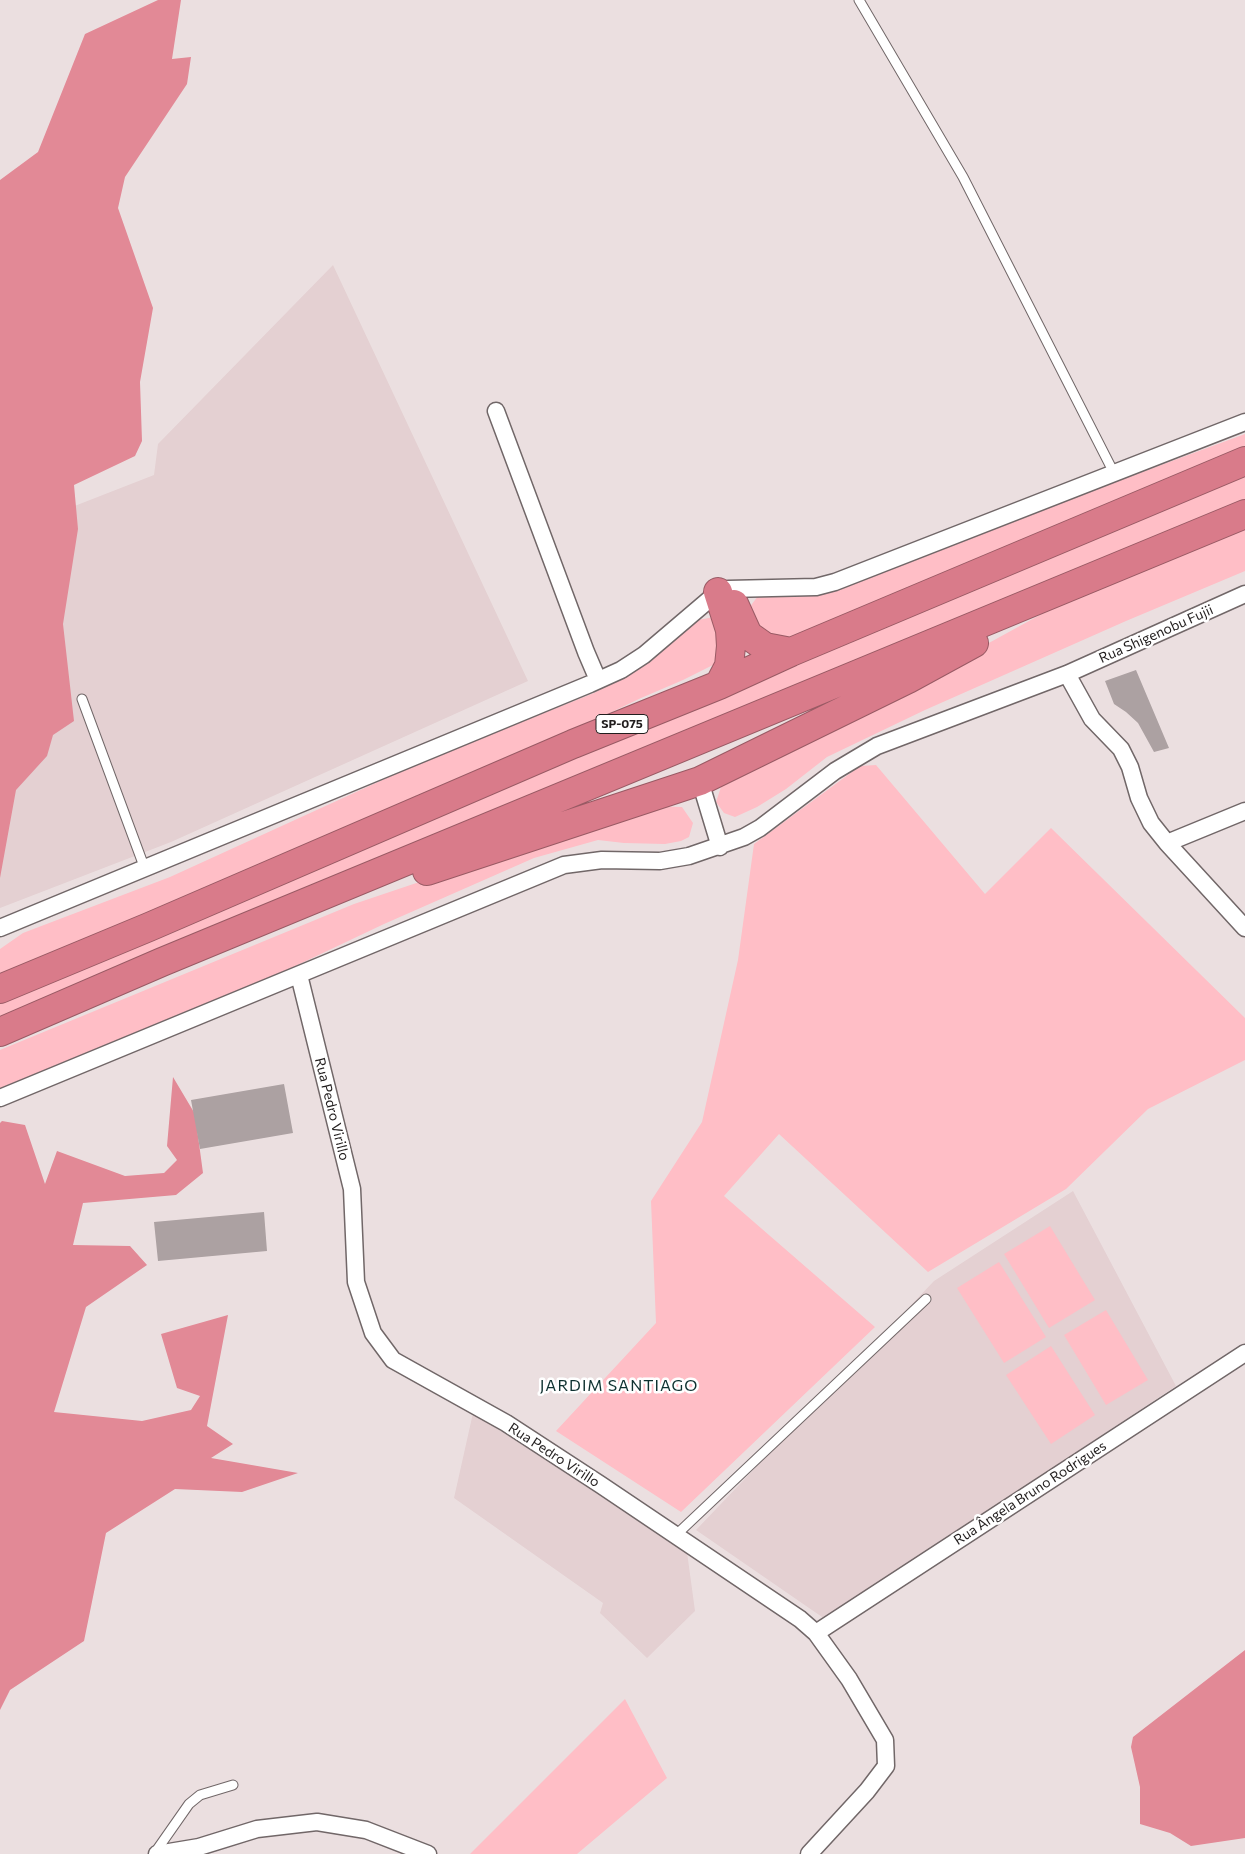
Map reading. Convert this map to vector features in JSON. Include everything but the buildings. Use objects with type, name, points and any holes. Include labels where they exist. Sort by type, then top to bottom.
[{"type":"highway","name":"SP-075","points":[[0,989],[573,744],[719,685],[791,652],[1245,461]]},
{"type":"highway","points":[[0,1032],[162,962],[1245,514]]},
{"type":"highway","points":[[310,902],[400,880],[700,780],[908,679],[1092,578]]},
{"type":"highway","points":[[723,591],[748,635],[764,647],[791,652]]},
{"type":"highway","points":[[719,685],[729,666],[732,646],[723,591]]},
{"type":"street","points":[[496,411],[598,680]]},
{"type":"street","points":[[0,928],[621,670],[723,591],[816,587],[835,582],[1245,422]]},
{"type":"street","name":"Rua Shigenobu Fujii","points":[[0,1098],[564,865],[602,860],[660,861],[689,856],[720,847],[752,834],[835,771],[877,746],[1067,674],[1245,594]]},
{"type":"street","points":[[1067,674],[1092,719],[1121,749],[1151,822],[1167,843],[1245,928]]},
{"type":"street","points":[[700,780],[720,847]]},
{"type":"street","points":[[1167,843],[1245,811]]},
{"type":"street","name":"Rua Pedro Virillo","points":[[299,975],[352,1189],[356,1282],[373,1333],[393,1360],[506,1423],[800,1619],[816,1633],[848,1679],[885,1740],[886,1766],[868,1792],[809,1854]]},
{"type":"street","name":"Rua Ângela Bruno Rodrigues","points":[[816,1633],[1245,1353]]},
{"type":"street","points":[[156,1854],[195,1850],[258,1829],[316,1822],[366,1830],[421,1853]]},
{"type":"lane","points":[[859,0],[963,177],[1114,473]]},
{"type":"lane","points":[[82,699],[145,869]]},
{"type":"lane","points":[[676,1535],[926,1299]]},
{"type":"lane","points":[[156,1854],[190,1804],[200,1795],[233,1785]]},
{"type":"shaded area","points":[[158,0],[181,0],[172,59],[191,57],[187,84],[125,177],[118,208],[153,308],[140,382],[142,441],[135,456],[74,485],[78,529],[63,624],[74,721],[53,735],[47,756],[16,790],[0,878],[0,180],[38,152],[85,34]]},
{"type":"shaded area","points":[[333,265],[528,681],[171,842],[0,908],[0,783],[31,523],[154,475],[158,444]]},
{"type":"shaded area","points":[[1245,434],[1245,454],[801,635],[775,640],[749,627],[746,612],[758,596],[801,596],[843,586],[1004,523]]},
{"type":"shaded area","points":[[1245,472],[1245,503],[0,1021],[0,1001]]},
{"type":"shaded area","points":[[1245,524],[1245,571],[1126,621],[925,710],[827,757],[786,789],[757,807],[735,817],[724,813],[716,802],[721,787],[734,773],[987,644],[1111,576]]},
{"type":"shaded area","points":[[714,617],[723,646],[715,664],[683,680],[641,698],[455,787],[0,974],[0,949],[23,933],[170,877],[424,761],[594,693],[642,666],[698,620]]},
{"type":"shaded area","points":[[876,765],[985,894],[1051,828],[1245,1018],[1245,1060],[1148,1109],[1066,1189],[928,1272],[779,1134],[724,1196],[875,1327],[681,1512],[556,1431],[656,1323],[651,1201],[702,1122],[738,960],[754,844],[860,766]]},
{"type":"shaded area","points":[[645,806],[682,807],[693,823],[689,837],[681,841],[665,844],[598,840],[534,858],[384,924],[249,988],[0,1089],[0,1050],[354,904]]},
{"type":"shaded area","points":[[173,1077],[195,1114],[203,1173],[176,1195],[83,1203],[73,1245],[130,1246],[147,1265],[86,1307],[54,1412],[142,1421],[191,1410],[200,1396],[177,1388],[161,1334],[228,1315],[207,1426],[233,1444],[211,1458],[298,1473],[242,1492],[175,1489],[106,1533],[84,1641],[10,1690],[0,1710],[0,1123],[2,1121],[25,1125],[45,1184],[57,1151],[125,1176],[164,1173],[177,1160],[167,1146]]},
{"type":"shaded area","points":[[1073,1191],[1176,1386],[825,1619],[696,1530],[934,1281]]},
{"type":"shaded area","points":[[1050,1226],[1095,1300],[1049,1328],[1004,1254]]},
{"type":"shaded area","points":[[999,1262],[1046,1337],[1004,1363],[957,1288]]},
{"type":"shaded area","points":[[1106,1310],[1148,1380],[1106,1405],[1064,1335]]},
{"type":"shaded area","points":[[1051,1346],[1095,1415],[1051,1444],[1006,1375]]},
{"type":"shaded area","points":[[473,1413],[687,1552],[695,1611],[647,1658],[600,1613],[603,1603],[454,1498]]},
{"type":"shaded area","points":[[1245,1650],[1245,1838],[1191,1846],[1170,1833],[1140,1824],[1140,1787],[1131,1747],[1133,1737]]},
{"type":"shaded area","points":[[625,1699],[667,1778],[577,1854],[470,1854]]},
{"type":"district","name":"JARDIM SANTIAGO","points":[[619,1386]]}]
